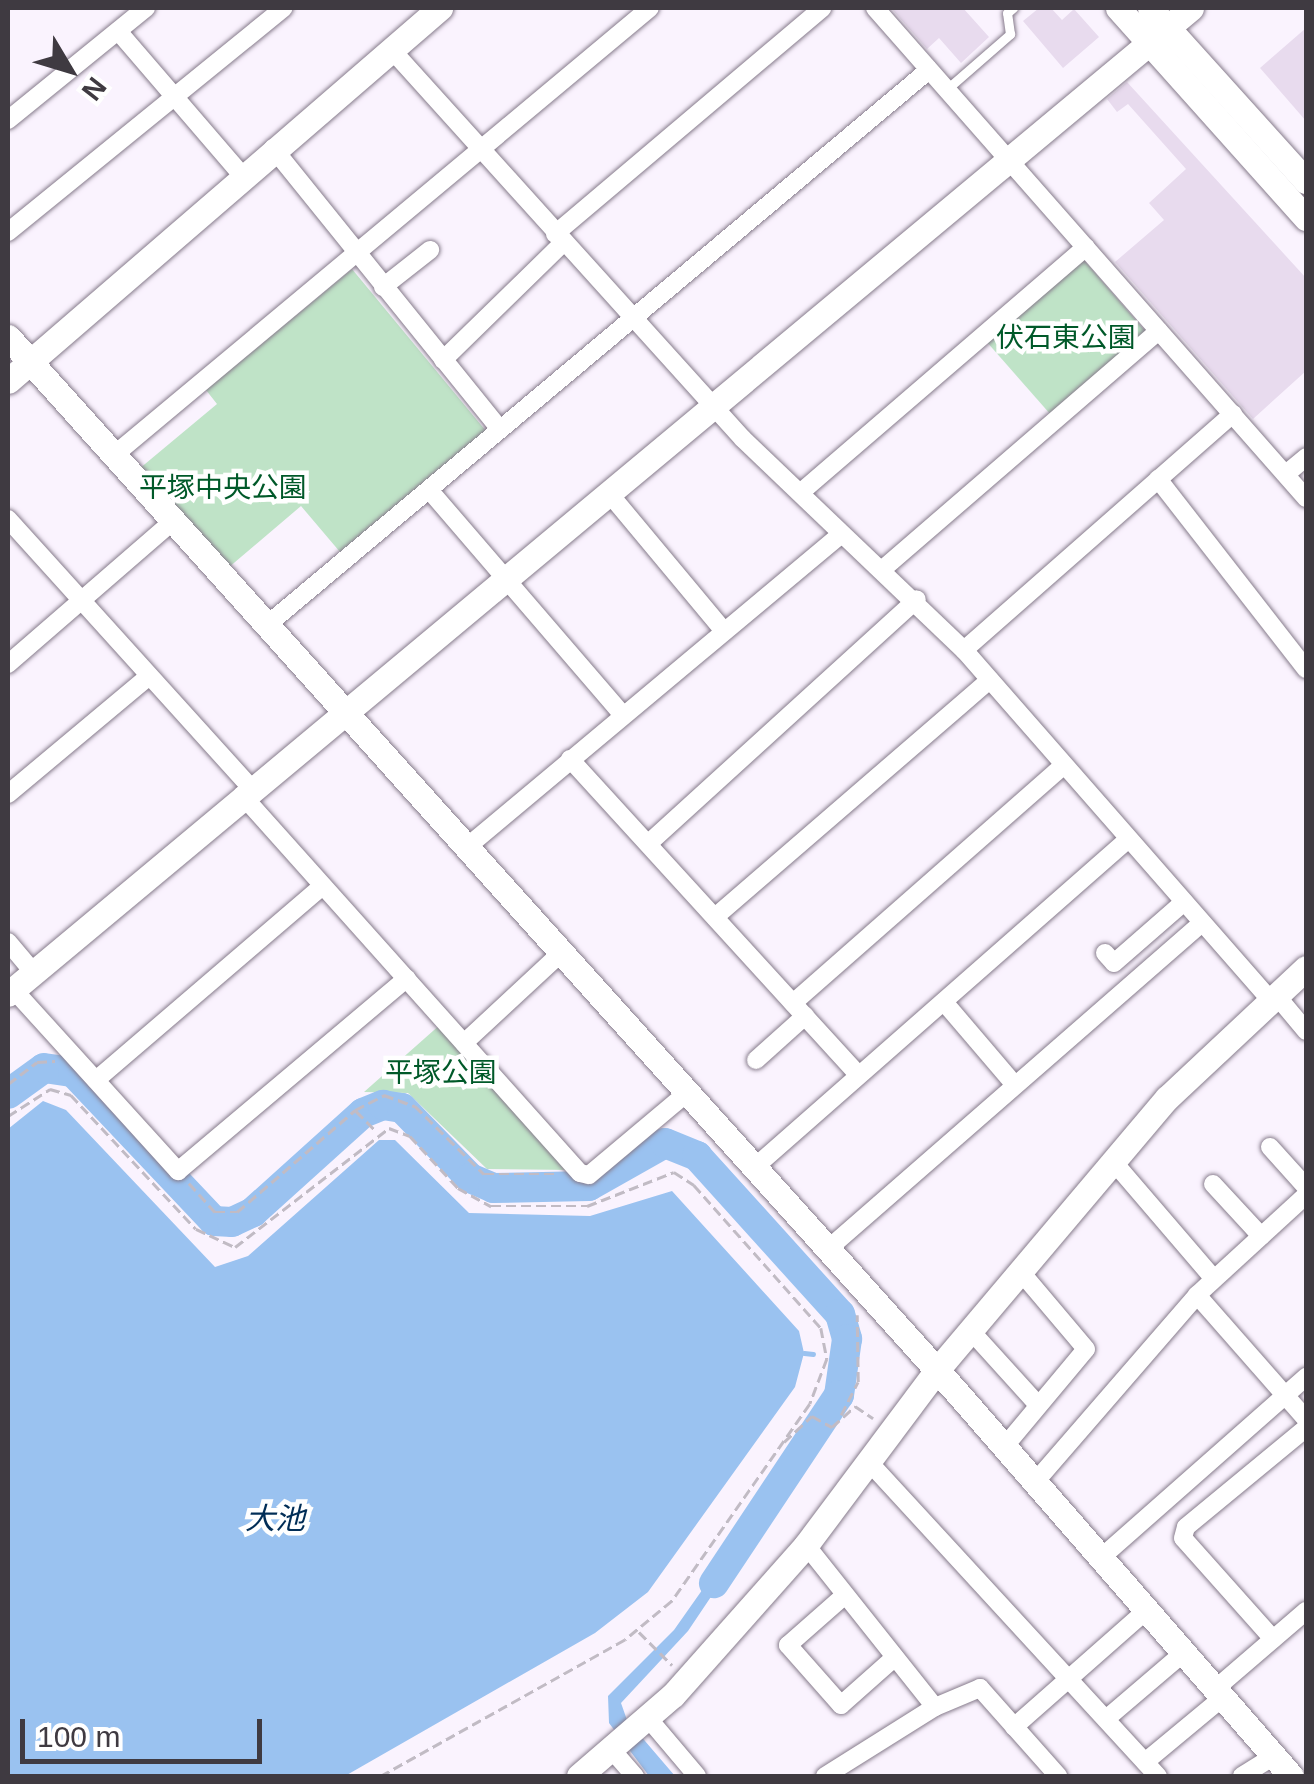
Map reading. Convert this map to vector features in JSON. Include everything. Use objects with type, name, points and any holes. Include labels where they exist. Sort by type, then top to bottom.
[{"type":"street","points":[[8,120],[146,8]]},
{"type":"street","points":[[8,232],[284,8]]},
{"type":"street","points":[[8,381],[242,174],[440,8]]},
{"type":"street","points":[[113,456],[650,8]]},
{"type":"street","points":[[443,360],[559,239],[822,8]]},
{"type":"street","points":[[875,8],[1306,498]]},
{"type":"street","points":[[1118,8],[1158,35],[1306,181]]},
{"type":"street","points":[[1150,8],[1158,35],[1306,218]]},
{"type":"street","points":[[18,985],[1191,8]]},
{"type":"street","points":[[118,30],[242,174]]},
{"type":"street","points":[[391,48],[713,406],[842,534],[917,599],[1202,923],[1306,1032]]},
{"type":"street","points":[[266,625],[431,492],[499,428],[929,70]]},
{"type":"street","points":[[273,148],[499,428]]},
{"type":"street","points":[[800,493],[1086,247]]},
{"type":"street","points":[[384,287],[430,250]]},
{"type":"street","points":[[884,568],[1159,330]]},
{"type":"street","points":[[8,337],[938,1370],[1149,1608],[1182,1654],[1291,1776]]},
{"type":"street","points":[[964,650],[1233,414]]},
{"type":"street","points":[[1286,474],[1306,457]]},
{"type":"street","points":[[1158,479],[1306,669]]},
{"type":"street","points":[[431,492],[623,715]]},
{"type":"street","points":[[608,492],[724,631]]},
{"type":"street","points":[[8,664],[173,521]]},
{"type":"street","points":[[10,528],[149,676],[322,886],[580,1173],[589,1174],[688,1092]]},
{"type":"street","points":[[467,848],[842,534]]},
{"type":"street","points":[[649,843],[917,599]]},
{"type":"street","points":[[8,768],[14,789],[149,676]]},
{"type":"street","points":[[715,916],[990,680]]},
{"type":"street","points":[[570,759],[859,1075]]},
{"type":"street","points":[[756,1060],[799,1009],[1064,766]]},
{"type":"street","points":[[755,1168],[1128,840]]},
{"type":"street","points":[[96,1080],[322,886]]},
{"type":"street","points":[[1105,953],[1114,963],[1184,902]]},
{"type":"street","points":[[828,1249],[1202,923]]},
{"type":"street","points":[[8,942],[18,985],[75,1056],[178,1171],[407,978]]},
{"type":"street","points":[[464,1043],[562,952]]},
{"type":"street","points":[[579,1776],[645,1720],[806,1545],[938,1370],[1112,1160],[1306,968]]},
{"type":"street","points":[[944,1002],[1016,1086]]},
{"type":"street","points":[[1270,1147],[1306,1187]]},
{"type":"street","points":[[1112,1160],[1213,1278]]},
{"type":"street","points":[[1213,1184],[1262,1236]]},
{"type":"street","points":[[1036,1481],[1213,1278],[1306,1196]]},
{"type":"street","points":[[1004,1446],[1086,1350],[1020,1270]]},
{"type":"street","points":[[1197,1295],[1306,1419]]},
{"type":"street","points":[[971,1331],[1038,1405]]},
{"type":"street","points":[[1103,1556],[1306,1378]]},
{"type":"street","points":[[1273,1639],[1183,1538],[1186,1527],[1306,1428]]},
{"type":"street","points":[[869,1462],[1152,1769],[1218,1694],[1306,1611]]},
{"type":"street","points":[[806,1545],[935,1707]]},
{"type":"street","points":[[845,1595],[788,1645],[841,1705],[895,1657]]},
{"type":"street","points":[[1014,1727],[1149,1608]]},
{"type":"street","points":[[1106,1719],[1182,1654]]},
{"type":"street","points":[[825,1776],[935,1707],[980,1688],[1058,1776]]},
{"type":"street","points":[[645,1720],[698,1776]]},
{"type":"street","points":[[615,1748],[634,1776]]},
{"type":"street","points":[[1242,1776],[1273,1757]]},
{"type":"lane","points":[[946,90],[1010,34],[1007,9]]},
{"type":"path","points":[[8,1084],[37,1062],[75,1056]]},
{"type":"path","points":[[8,1116],[50,1089],[71,1095],[196,1229],[208,1240],[235,1246],[377,1132],[390,1128],[410,1136],[470,1197],[501,1207],[587,1206],[662,1173],[685,1176],[821,1328],[824,1374],[784,1442],[685,1585],[638,1631],[382,1776]]},
{"type":"path","points":[[178,1171],[214,1212],[230,1214],[355,1110],[384,1095],[406,1100],[484,1174],[580,1173]]},
{"type":"path","points":[[355,1110],[377,1132]]},
{"type":"path","points":[[784,1442],[807,1418],[818,1416],[832,1427],[842,1415],[858,1382],[856,1310]]},
{"type":"path","points":[[842,1415],[855,1406],[878,1422]]},
{"type":"path","points":[[638,1631],[667,1661]]},
{"type":"green space","name":"伏石東公園","points":[[1083,259],[1148,334],[1051,415],[986,341]]},
{"type":"green space","name":"平塚中央公園","points":[[352,269],[486,431],[340,552],[301,506],[228,568],[139,469],[217,404],[206,390]]},
{"type":"green space","name":"平塚公園","points":[[442,1023],[574,1170],[487,1169],[408,1093],[364,1092]]},
{"type":"water","name":"大池","points":[[43,1101],[66,1110],[215,1267],[248,1256],[379,1140],[395,1140],[469,1213],[590,1216],[672,1191],[799,1331],[804,1353],[795,1387],[648,1592],[595,1633],[345,1776],[8,1776],[8,1129]]},
{"type":"water","points":[[731,1549],[739,1555],[688,1631],[621,1703],[627,1720],[675,1776],[649,1776],[609,1723],[608,1696],[674,1630]]},
{"type":"building","points":[[891,8],[963,8],[989,37],[961,63],[939,38],[927,49]]},
{"type":"building","points":[[1039,8],[1051,8],[1062,20],[1074,9],[1099,37],[1063,68],[1023,21]]},
{"type":"building","points":[[1306,28],[1306,121],[1260,68]]},
{"type":"building","points":[[1127,82],[1306,278],[1306,371],[1253,419],[1115,262],[1164,220],[1149,203],[1186,169],[1128,104],[1117,112],[1107,99]]},
{"type":"waterway","points":[[8,1094],[44,1068],[73,1072],[214,1221],[232,1222],[253,1212],[363,1113],[383,1105],[402,1108],[470,1178],[493,1188],[589,1186],[665,1143],[697,1156],[840,1314],[847,1339],[839,1395],[714,1583]]},
{"type":"waterway","points":[[804,1353],[813,1354]]},
{"type":"waterway","points":[[837,1355],[846,1355]]}]
